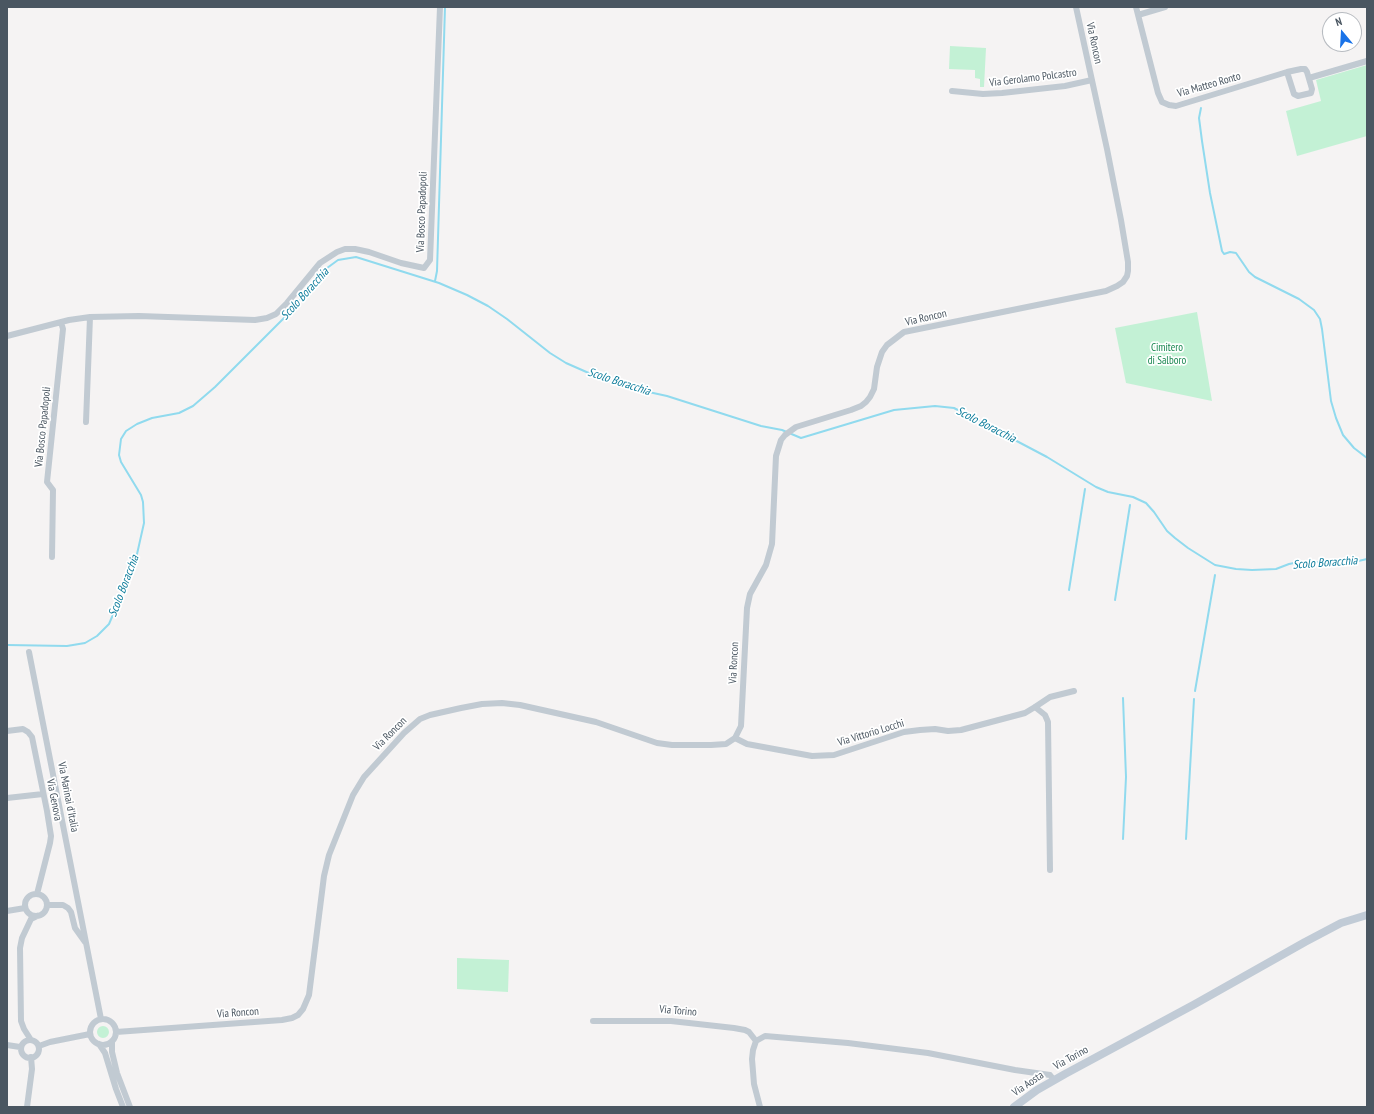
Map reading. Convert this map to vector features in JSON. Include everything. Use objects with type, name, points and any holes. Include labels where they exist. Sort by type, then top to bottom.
[{"type":"street","name":"Via Bosco Papadopoli","points":[[7,336],[61,322],[90,317],[139,316],[255,320],[268,318],[276,314],[287,303],[320,263],[337,252],[345,249],[369,252],[401,263],[424,268],[430,260],[440,7]]},
{"type":"street","name":"Via Roncon","points":[[116,1032],[282,1020],[292,1018],[303,1009],[310,990],[324,876],[329,856],[353,795],[364,777],[404,733],[420,719],[430,715],[461,708],[482,704],[502,703],[520,705],[587,720],[657,743],[672,745],[711,745],[726,744],[735,738],[741,726],[747,608],[750,594],[766,565],[772,544],[776,456],[781,440],[785,435],[791,430],[851,410],[866,402],[874,389],[877,367],[882,352],[887,345],[904,332],[1106,291],[1123,282],[1128,271],[1128,262],[1107,149],[1076,7]]},
{"type":"street","name":"Via Matteo Ronto","points":[[1136,7],[1158,93],[1162,102],[1169,105],[1176,106],[1301,69],[1305,69],[1309,78]]},
{"type":"street","points":[[1138,15],[1164,7]]},
{"type":"street","points":[[1287,72],[1294,94],[1298,96],[1311,92],[1312,89],[1309,78],[1367,60]]},
{"type":"street","name":"Via Gerolamo Polcastro","points":[[952,91],[983,94],[1002,93],[1065,86],[1092,80]]},
{"type":"street","points":[[86,422],[90,317]]},
{"type":"street","name":"Via Bosco Papadopoli","points":[[52,557],[53,490],[47,482],[63,329],[61,322]]},
{"type":"street","name":"Via Marinai d'Italia","points":[[29,652],[101,1019]]},
{"type":"street","name":"Via Vittorio Locchi","points":[[735,738],[747,744],[812,756],[834,755],[904,732],[935,729],[948,731],[961,730],[1024,713],[1050,697],[1074,691]]},
{"type":"street","points":[[1035,707],[1045,715],[1048,722],[1050,870]]},
{"type":"street","name":"Via Genova","points":[[7,731],[23,730],[28,732],[32,737],[51,836],[36,894]]},
{"type":"street","points":[[7,798],[43,794]]},
{"type":"street","points":[[20,1047],[24,1055],[31,1057],[39,1052],[39,1046],[31,1040],[21,1021],[20,948],[22,938],[31,919],[37,916],[43,913],[47,905],[43,897],[36,894],[28,898],[25,908],[31,915],[37,916]]},
{"type":"street","name":"Via Marinai d'Italia","points":[[47,905],[63,906],[68,908],[71,912],[75,928],[87,945]]},
{"type":"street","points":[[7,911],[25,908]]},
{"type":"street","name":"Via Torino","points":[[593,1021],[671,1021],[745,1030],[756,1041],[765,1036],[771,1036],[928,1052],[1015,1070],[1050,1075],[1054,1080],[1330,928],[1367,915]]},
{"type":"street","points":[[112,1041],[106,1044],[99,1044],[93,1041],[90,1034],[90,1027],[92,1024],[101,1019],[112,1023],[116,1032],[112,1041],[112,1052],[117,1073],[130,1107]]},
{"type":"street","points":[[39,1046],[50,1042],[90,1034]]},
{"type":"street","points":[[20,1047],[24,1042],[31,1040]]},
{"type":"street","points":[[756,1041],[753,1050],[752,1066],[754,1084],[760,1107]]},
{"type":"street","points":[[99,1044],[105,1053],[123,1107]]},
{"type":"street","points":[[7,1045],[20,1047]]},
{"type":"street","points":[[27,1107],[32,1078],[33,1063],[31,1057]]},
{"type":"street","name":"Via Aosta","points":[[1014,1107],[1054,1080]]},
{"type":"green space","points":[[950,46],[986,48],[984,87],[980,87],[980,79],[975,78],[975,70],[949,69]]},
{"type":"green space","points":[[1367,65],[1367,136],[1297,156],[1286,111],[1321,101],[1316,80]]},
{"type":"green space","name":"Cimitero di Salboro","points":[[1197,312],[1212,401],[1126,383],[1115,328]]},
{"type":"green space","points":[[457,958],[509,960],[508,992],[457,989]]},
{"type":"green space","points":[[101,1026],[105,1026],[109,1032],[105,1038],[101,1038],[97,1034],[97,1030]]},
{"type":"waterway","points":[[435,281],[437,271],[445,7]]},
{"type":"waterway","points":[[1201,108],[1199,118],[1202,141],[1210,193],[1222,251],[1224,254],[1230,252],[1236,253],[1249,272],[1255,277],[1299,299],[1314,310],[1320,319],[1331,401],[1336,418],[1343,435],[1354,448],[1367,458]]},
{"type":"waterway","name":"Scolo Boracchia","points":[[7,645],[67,646],[85,643],[97,636],[109,624],[135,563],[144,523],[143,502],[141,495],[121,462],[119,455],[121,439],[126,431],[137,424],[152,418],[179,413],[193,406],[215,387],[288,314],[323,271],[338,260],[356,257],[439,283],[467,295],[488,306],[507,319],[550,353],[566,363],[591,374],[761,426],[782,430],[801,438],[894,410],[935,406],[954,408],[1047,457],[1096,487],[1108,492],[1133,497],[1146,503],[1167,531],[1188,548],[1215,565],[1252,570],[1276,569],[1299,562],[1354,562],[1367,559]]},
{"type":"waterway","points":[[1069,590],[1085,489]]},
{"type":"waterway","points":[[1115,600],[1130,505]]},
{"type":"waterway","points":[[1195,691],[1215,575]]},
{"type":"waterway","points":[[1123,698],[1126,777],[1123,839]]},
{"type":"waterway","points":[[1186,839],[1194,699]]}]
